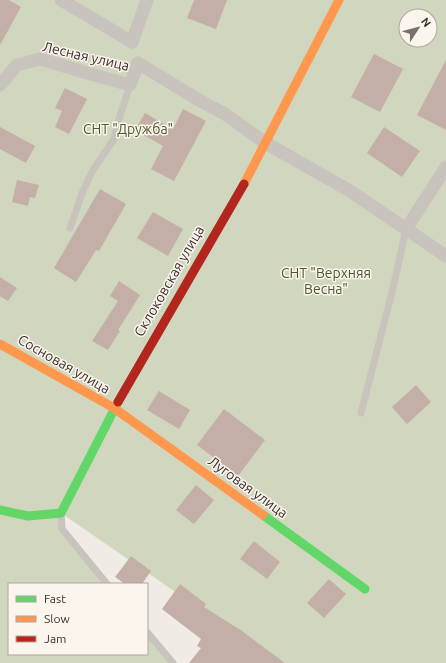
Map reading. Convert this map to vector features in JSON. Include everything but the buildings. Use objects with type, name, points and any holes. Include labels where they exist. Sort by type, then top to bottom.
[{"type":"street","points":[[61,0],[132,42]]},
{"type":"street","points":[[147,0],[132,42],[138,63],[224,114],[264,142],[350,191],[446,256]]},
{"type":"street","name":"Склоковская улица","points":[[61,513],[114,408],[241,189],[338,0]]},
{"type":"street","name":"Лесная улица","points":[[0,85],[17,65],[40,59],[130,85],[138,63]]},
{"type":"street","points":[[406,229],[446,167]]},
{"type":"street","name":"Сосновая улица","points":[[0,344],[114,408]]},
{"type":"street","name":"Луговая улица","points":[[114,408],[365,589]]},
{"type":"street","points":[[0,510],[28,516],[61,513]]},
{"type":"lane","points":[[70,228],[83,191],[93,170],[114,139],[130,85]]},
{"type":"lane","points":[[361,413],[393,288],[406,229]]},
{"type":"lane","points":[[61,513],[62,529],[106,583]]},
{"type":"lane","points":[[148,633],[174,663]]},
{"type":"green space","name":"СНТ \"Дружба\"","points":[[0,0],[446,0],[446,663],[278,663],[61,513],[62,529],[106,583],[8,583],[8,655],[148,655],[148,633],[169,663],[0,663]]},
{"type":"traffic: fast","points":[[0,510],[28,516],[61,513],[118,402]]},
{"type":"traffic: fast","points":[[263,515],[365,589]]},
{"type":"traffic: slow","points":[[244,184],[339,0]]},
{"type":"traffic: slow","points":[[0,344],[114,408],[263,515]]},
{"type":"traffic: jam","points":[[118,402],[244,184]]},
{"type":"park label","name":"СНТ \"Верхняя Весна\"","points":[[326,282]]}]
